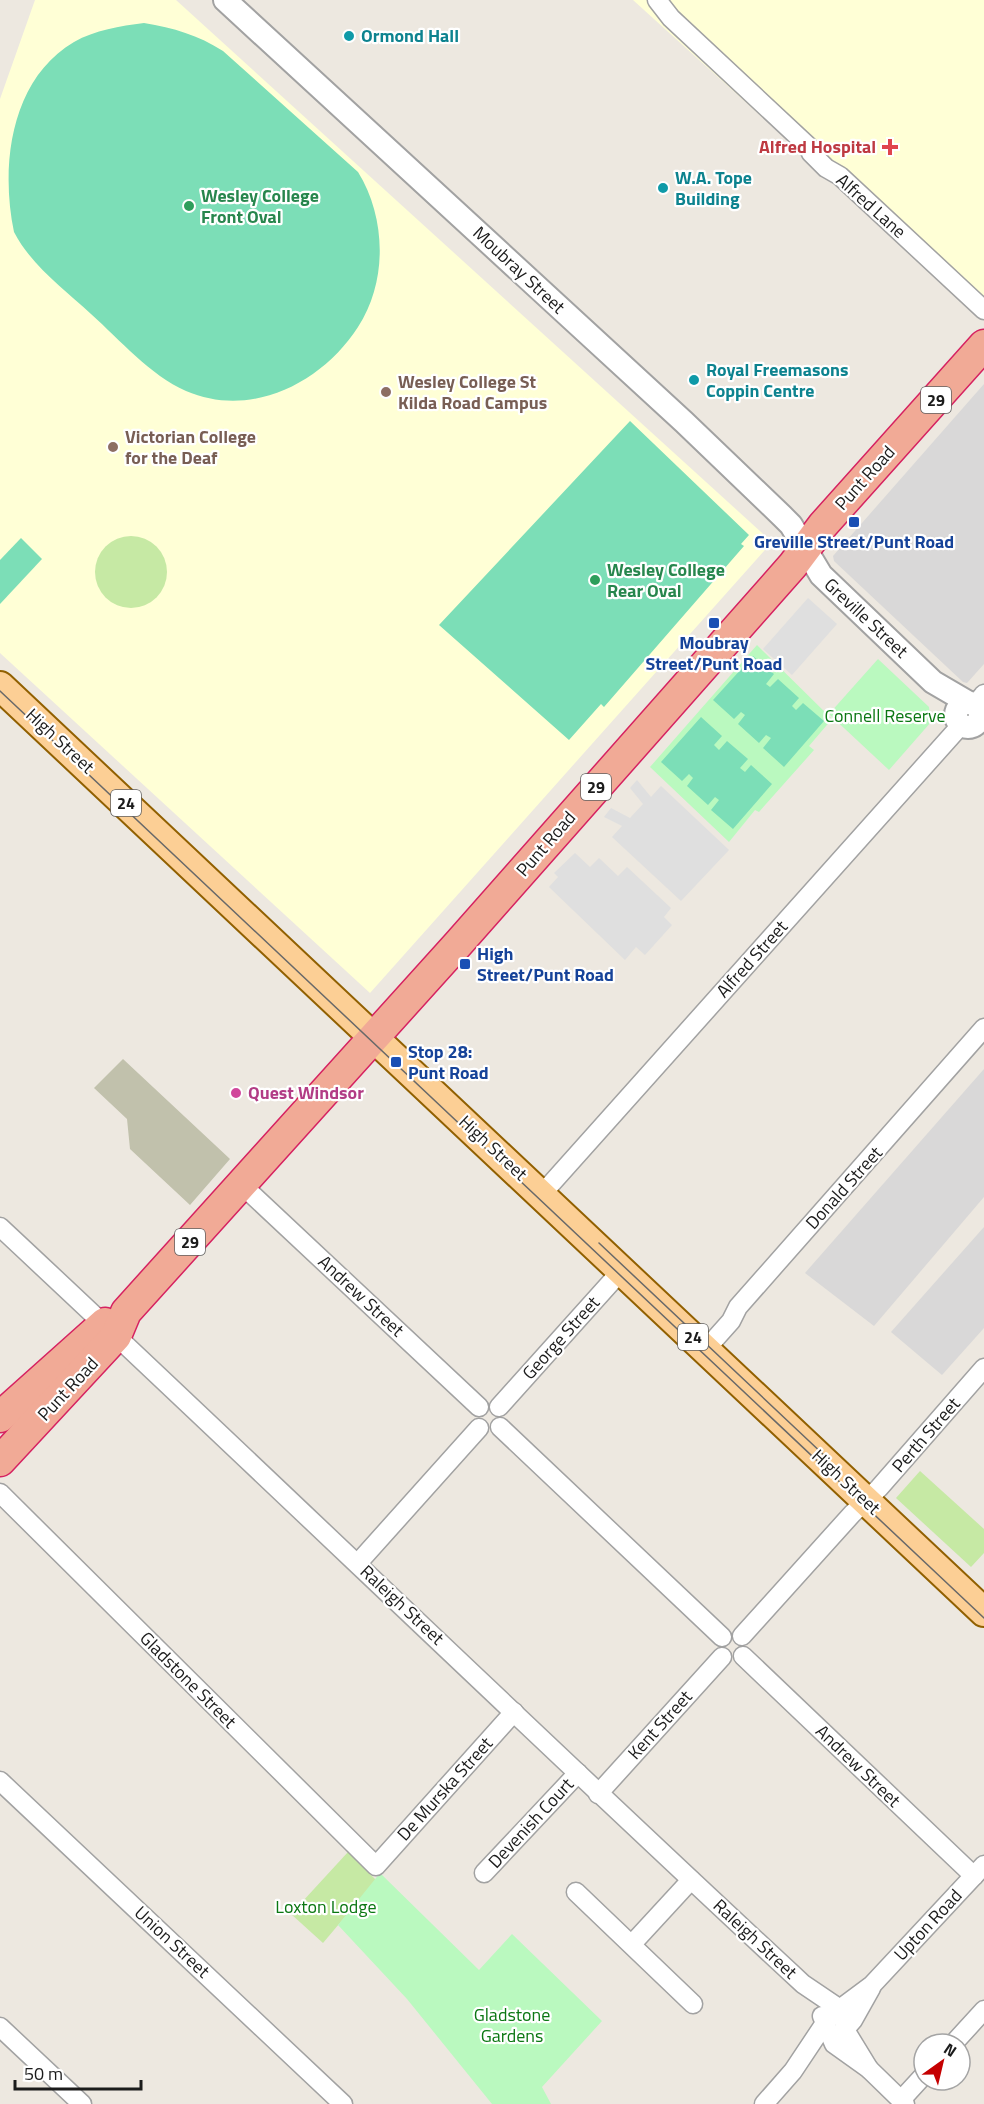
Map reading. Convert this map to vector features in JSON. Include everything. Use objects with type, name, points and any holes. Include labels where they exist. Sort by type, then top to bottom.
[{"type":"highway","name":"Punt Road","points":[[0,1461],[116,1324],[375,1037],[984,345]]},
{"type":"highway","name":"Punt Road","points":[[0,1417],[116,1324]]},
{"type":"main road","name":"High Street","points":[[0,686],[984,1612]]},
{"type":"street","name":"Moubray Street","points":[[225,0],[684,422],[791,525],[805,548]]},
{"type":"street","name":"Alfred Lane","points":[[657,0],[671,18],[808,146],[811,153],[840,176],[984,310]]},
{"type":"street","name":"Greville Street","points":[[805,548],[820,575],[933,682],[974,715]]},
{"type":"street","name":"Alfred Street","points":[[542,1194],[974,715]]},
{"type":"street","name":"Donald Street","points":[[706,1349],[731,1321],[738,1307],[984,1028]]},
{"type":"street","name":"Andrew Street","points":[[243,1185],[479,1407]]},
{"type":"street","name":"Raleigh Street","points":[[0,1227],[116,1324],[358,1563],[598,1794],[803,1984],[839,2008]]},
{"type":"street","name":"George Street","points":[[499,1407],[622,1270]]},
{"type":"street","name":"Perth Street","points":[[866,1500],[984,1368]]},
{"type":"street","points":[[491,1403],[499,1407],[504,1419],[500,1427],[488,1432],[479,1428],[475,1420],[479,1407],[491,1403]]},
{"type":"street","points":[[500,1427],[722,1637]]},
{"type":"street","points":[[358,1563],[479,1428]]},
{"type":"street","name":"Gladstone Street","points":[[0,1493],[376,1866]]},
{"type":"street","points":[[742,1635],[866,1500]]},
{"type":"street","points":[[732,1632],[742,1635],[747,1648],[743,1656],[730,1661],[722,1657],[718,1645],[722,1637],[732,1632]]},
{"type":"street","name":"Andrew Street","points":[[743,1656],[979,1870]]},
{"type":"street","name":"Kent Street","points":[[598,1794],[722,1657]]},
{"type":"street","name":"De Murska Street","points":[[376,1866],[514,1712]]},
{"type":"street","name":"Devenish Court","points":[[484,1873],[578,1773]]},
{"type":"street","name":"Union Street","points":[[0,1781],[343,2104]]},
{"type":"street","name":"Upton Road","points":[[764,2104],[793,2071],[825,2022],[839,2008],[872,1985],[979,1870]]},
{"type":"street","points":[[632,1944],[692,1880]]},
{"type":"street","points":[[576,1892],[693,2004]]},
{"type":"street","name":"Raleigh Street","points":[[803,1984],[825,2022],[832,2042]]},
{"type":"street","name":"Upton Road","points":[[793,2071],[846,2029],[872,1985]]},
{"type":"street","points":[[839,2008],[846,2029],[869,2069]]},
{"type":"street","points":[[964,2032],[984,2010]]},
{"type":"street","points":[[0,2027],[82,2104]]},
{"type":"street","points":[[832,2042],[869,2069],[903,2102]]},
{"type":"shaded area","name":"Wesley College St Kilda Road Campus","points":[[35,0],[176,0],[772,542],[370,993],[0,653],[0,99]]},
{"type":"shaded area","name":"Alfred Hospital","points":[[633,0],[984,0],[984,295],[972,307]]},
{"type":"shaded area","points":[[984,384],[984,664],[967,683],[963,682],[834,561],[833,556]]},
{"type":"shaded area","points":[[808,598],[837,624],[792,675],[763,649]]},
{"type":"shaded area","points":[[637,780],[651,797],[661,786],[729,850],[681,901],[612,837],[622,826],[604,817],[611,808],[630,818],[643,804],[630,788]]},
{"type":"shaded area","points":[[575,853],[590,867],[599,858],[618,876],[627,867],[671,908],[664,917],[672,925],[645,955],[636,947],[625,960],[549,887],[558,877],[554,873]]},
{"type":"shaded area","points":[[123,1059],[230,1159],[190,1205],[130,1149],[127,1119],[94,1088]]},
{"type":"shaded area","points":[[984,1069],[984,1197],[874,1326],[805,1273]]},
{"type":"shaded area","points":[[984,1227],[984,1328],[942,1375],[891,1332]]},
{"type":"green space","name":"Wesley College Front Oval","points":[[144,23],[185,33],[223,51],[358,172],[367,190],[374,209],[380,249],[375,290],[368,309],[343,347],[325,365],[305,379],[283,390],[259,398],[235,401],[211,399],[173,384],[136,356],[49,276],[29,255],[14,232],[10,206],[10,152],[15,126],[36,78],[53,58],[74,42],[108,29]]},
{"type":"green space","name":"Wesley College Rear Oval","points":[[630,421],[749,535],[741,544],[744,546],[604,707],[601,704],[569,740],[439,625]]},
{"type":"green space","points":[[131,536],[151,542],[161,552],[167,572],[161,592],[151,602],[131,608],[111,602],[101,592],[95,572],[101,552],[111,542]]},
{"type":"green space","points":[[21,538],[42,559],[0,604],[0,560]]},
{"type":"green space","points":[[757,645],[832,719],[809,746],[814,750],[759,812],[755,810],[729,842],[650,767]]},
{"type":"green space","points":[[753,656],[774,674],[766,684],[770,687],[778,679],[799,698],[792,706],[796,710],[803,703],[824,721],[784,767],[763,748],[771,738],[766,735],[759,743],[738,724],[745,715],[741,712],[734,719],[713,700]]},
{"type":"green space","name":"Connell Reserve","points":[[878,659],[929,707],[931,722],[889,770],[829,714]]},
{"type":"green space","points":[[701,717],[722,736],[714,745],[719,750],[727,741],[748,759],[740,768],[745,772],[751,765],[772,784],[733,829],[711,810],[719,800],[715,797],[708,805],[687,786],[693,778],[689,774],[682,781],[661,762]]},
{"type":"green space","points":[[920,1471],[984,1529],[984,1553],[971,1567],[896,1498]]},
{"type":"green space","name":"Loxton Lodge","points":[[348,1852],[376,1880],[323,1943],[291,1914]]},
{"type":"green space","name":"Gladstone Gardens","points":[[380,1873],[479,1970],[512,1934],[602,2021],[542,2087],[551,2104],[492,2104],[407,1999],[338,1925]]},
{"type":"tram line","points":[[0,691],[984,1618]]},
{"type":"tram line","points":[[599,1243],[826,1457]]},
{"type":"place","name":"Ormond Hall","points":[[349,36]]},
{"type":"place","name":"Alfred Hospital","points":[[890,147]]},
{"type":"place","name":"W.A. Tope Building","points":[[663,188]]},
{"type":"place","name":"Wesley College Front Oval","points":[[189,206]]},
{"type":"place","name":"Royal Freemasons Coppin Centre","points":[[694,380]]},
{"type":"place","name":"Wesley College St Kilda Road Campus","points":[[386,392]]},
{"type":"place","name":"Victorian College for the Deaf","points":[[113,447]]},
{"type":"place","name":"Greville Street/Punt Road","points":[[854,522]]},
{"type":"place","name":"Wesley College Rear Oval","points":[[595,580]]},
{"type":"place","name":"Moubray Street/Punt Road","points":[[714,623]]},
{"type":"place","name":"High Street/Punt Road","points":[[465,964]]},
{"type":"place","name":"Stop 28: Punt Road","points":[[396,1062]]},
{"type":"place","name":"Quest Windsor","points":[[236,1093]]}]
